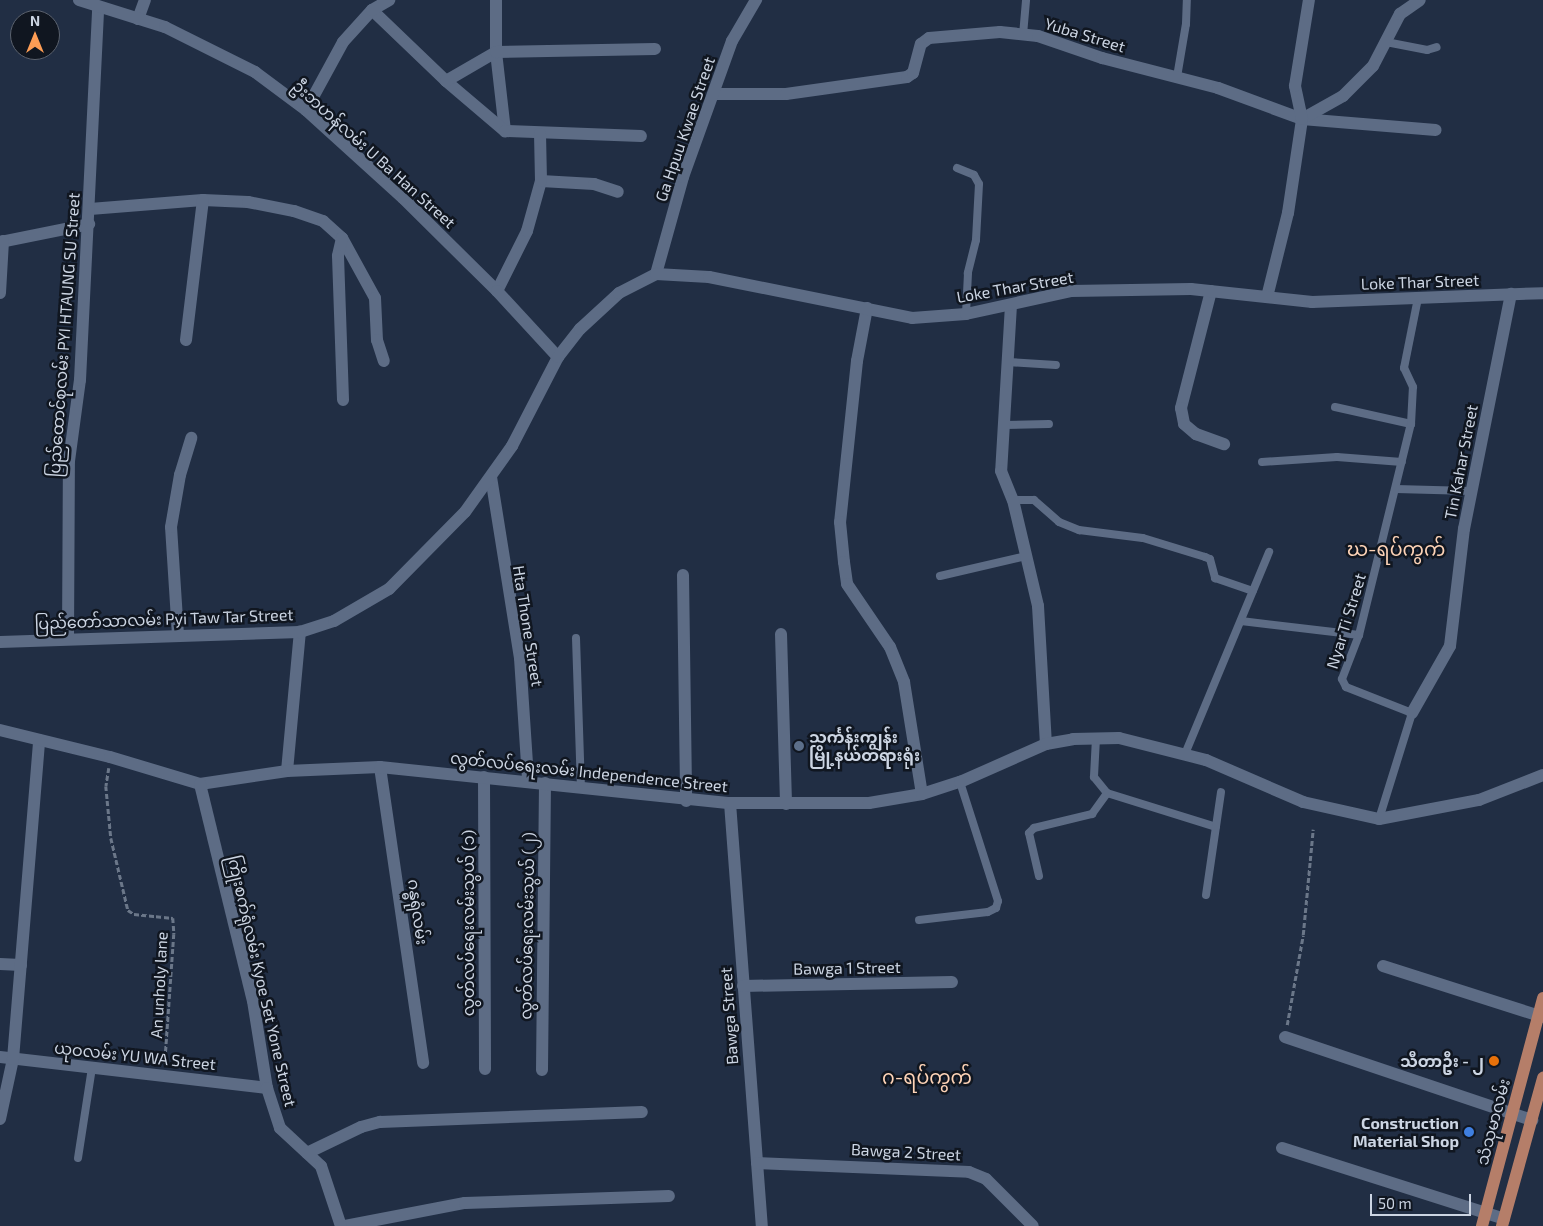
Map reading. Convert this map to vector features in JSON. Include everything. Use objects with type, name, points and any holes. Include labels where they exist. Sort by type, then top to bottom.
[{"type":"main road","name":"သံသုမာလမ်း","points":[[1482,1226],[1541,1016],[1543,998]]},
{"type":"main road","points":[[1503,1222],[1543,1078]]},
{"type":"street","name":"ဦးဘဟန်လမ်း U Ba Han Street","points":[[79,0],[165,27],[255,72],[306,110],[403,198],[497,290],[558,357]]},
{"type":"street","points":[[138,18],[145,0]]},
{"type":"street","points":[[306,110],[344,42],[372,10],[389,0]]},
{"type":"street","points":[[496,0],[496,52],[505,131]]},
{"type":"street","name":"Ga Hpuu Kwae Street","points":[[656,274],[683,177],[732,41],[756,0]]},
{"type":"street","points":[[1267,297],[1288,213],[1302,119],[1294,86],[1310,0]]},
{"type":"street","points":[[1302,119],[1343,96],[1373,66],[1400,14],[1420,0]]},
{"type":"street","name":"ပြည်ထောင်စုလမ်း PYI HTAUNG SU Street","points":[[68,638],[69,461],[80,380],[90,209],[98,6]]},
{"type":"street","points":[[372,10],[446,81],[505,131],[540,134],[641,136]]},
{"type":"street","name":"Yuba Street","points":[[714,94],[786,94],[907,77],[914,73],[921,44],[930,38],[1000,32],[1038,36],[1102,58],[1177,77],[1302,119],[1436,130]]},
{"type":"street","points":[[446,81],[496,52],[655,49]]},
{"type":"street","points":[[497,290],[527,231],[541,181],[540,134]]},
{"type":"street","points":[[541,181],[594,184],[618,192]]},
{"type":"street","points":[[90,209],[202,200],[248,202],[294,211],[323,221],[342,238],[376,298],[377,340],[384,361]]},
{"type":"street","points":[[186,340],[202,200]]},
{"type":"street","points":[[0,293],[1,241],[89,224]]},
{"type":"street","points":[[342,238],[338,256],[343,400]]},
{"type":"street","points":[[558,357],[580,329],[619,294],[656,274]]},
{"type":"street","name":"Loke Thar Street","points":[[656,274],[709,277],[912,318],[966,314],[1072,291],[1211,292],[1312,302],[1543,293]]},
{"type":"street","points":[[1211,292],[1181,408],[1184,424],[1196,434],[1224,444]]},
{"type":"street","name":"Tin Kahar Street","points":[[1412,712],[1450,646],[1471,490],[1511,294]]},
{"type":"street","points":[[1011,305],[1001,471],[1013,500],[1038,606],[1046,744]]},
{"type":"street","points":[[867,308],[857,361],[840,522],[844,562],[847,584],[890,647],[904,682],[922,794]]},
{"type":"street","name":"ပြည်တော်သာလမ်း Pyi Taw Tar Street","points":[[0,642],[68,638],[300,632],[334,621],[389,589],[465,512],[512,446],[558,357]]},
{"type":"street","points":[[178,635],[171,527],[180,475],[191,438]]},
{"type":"street","name":"Hta Thone Street","points":[[491,477],[503,566],[520,658],[528,780]]},
{"type":"street","points":[[683,575],[686,801]]},
{"type":"street","points":[[287,771],[300,632]]},
{"type":"street","points":[[780,634],[786,804]]},
{"type":"street","name":"လွတ်လပ်ရေးလမ်း Independence Street","points":[[0,730],[110,757],[200,784],[287,771],[380,767],[528,780],[686,801],[730,803],[868,803],[922,794],[960,782],[1046,744],[1096,738],[1120,738],[1206,760],[1302,802],[1379,819],[1479,800],[1543,775]]},
{"type":"street","points":[[0,1119],[6,1058],[20,965],[39,740]]},
{"type":"street","name":"ဂန္ဓရုံလမ်း","points":[[380,767],[423,1063]]},
{"type":"street","name":"လွတ်လပ်ရေးလမ်းသွယ် (၁)","points":[[484,777],[485,1069]]},
{"type":"street","name":"လွတ်လပ်ရေးလမ်းသွယ် (၂)","points":[[542,1070],[545,782]]},
{"type":"street","name":"ကြိုးစက်ရုံလမ်း Kyoe Set Yone Street","points":[[200,784],[253,1001],[267,1088],[280,1128],[321,1166],[341,1226]]},
{"type":"street","name":"Bawga Street","points":[[730,803],[762,1226]]},
{"type":"street","points":[[0,964],[20,965]]},
{"type":"street","points":[[1383,966],[1541,1016]]},
{"type":"street","name":"Bawga 1 Street","points":[[743,986],[952,982]]},
{"type":"street","points":[[1285,1037],[1532,1120]]},
{"type":"street","name":"ယုဝလမ်း YU WA Street","points":[[6,1058],[267,1088]]},
{"type":"street","points":[[306,1153],[361,1127],[380,1122],[642,1112]]},
{"type":"street","points":[[1282,1148],[1486,1213],[1503,1222]]},
{"type":"street","name":"Bawga 2 Street","points":[[757,1162],[970,1172],[986,1179],[1034,1226]]},
{"type":"street","points":[[345,1226],[465,1203],[669,1196]]},
{"type":"lane","points":[[1024,35],[1026,0]]},
{"type":"lane","points":[[1177,77],[1186,24],[1186,0]]},
{"type":"lane","points":[[1386,42],[1428,50],[1437,47]]},
{"type":"lane","points":[[957,168],[974,174],[979,184],[976,240],[968,273],[966,314]]},
{"type":"lane","name":"Nyar Ti Street","points":[[1412,712],[1346,687],[1342,679],[1359,635],[1411,424],[1413,387],[1404,368],[1418,298]]},
{"type":"lane","points":[[1008,362],[1056,365]]},
{"type":"lane","points":[[1335,407],[1411,424]]},
{"type":"lane","points":[[1004,425],[1049,424]]},
{"type":"lane","points":[[1262,462],[1337,457],[1402,462]]},
{"type":"lane","points":[[1396,489],[1471,490]]},
{"type":"lane","points":[[1013,500],[1034,500],[1058,522],[1079,530],[1143,538],[1205,557],[1210,559],[1215,578],[1253,591]]},
{"type":"lane","points":[[1185,754],[1269,552]]},
{"type":"lane","points":[[940,576],[1026,556]]},
{"type":"lane","points":[[1241,621],[1359,635]]},
{"type":"lane","points":[[576,638],[581,787]]},
{"type":"lane","points":[[1379,819],[1412,712]]},
{"type":"lane","points":[[1096,738],[1094,777],[1107,793],[1216,826]]},
{"type":"lane","points":[[919,920],[988,912],[996,908],[998,901],[960,782]]},
{"type":"lane","points":[[1206,894],[1221,792]]},
{"type":"lane","points":[[1039,876],[1029,834],[1034,828],[1092,814],[1107,793]]},
{"type":"lane","points":[[78,1158],[92,1068]]},
{"type":"path","name":"An unholy lane","points":[[110,757],[106,786],[109,821],[128,910],[134,914],[172,918],[174,934],[164,1076]]},
{"type":"path","points":[[1285,1037],[1303,935],[1313,829]]},
{"type":"place","name":"သင်္ကန်းကျွန်း မြို့နယ်တရားရုံး","points":[[799,746]]},
{"type":"place","name":"သီတာဦး - ၂","points":[[1494,1061]]},
{"type":"place","name":"Construction Material Shop","points":[[1469,1132]]},
{"type":"district","name":"ဃ-ရပ်ကွက်","points":[[1396,549]]},
{"type":"district","name":"ဂ-ရပ်ကွက်","points":[[927,1077]]}]
